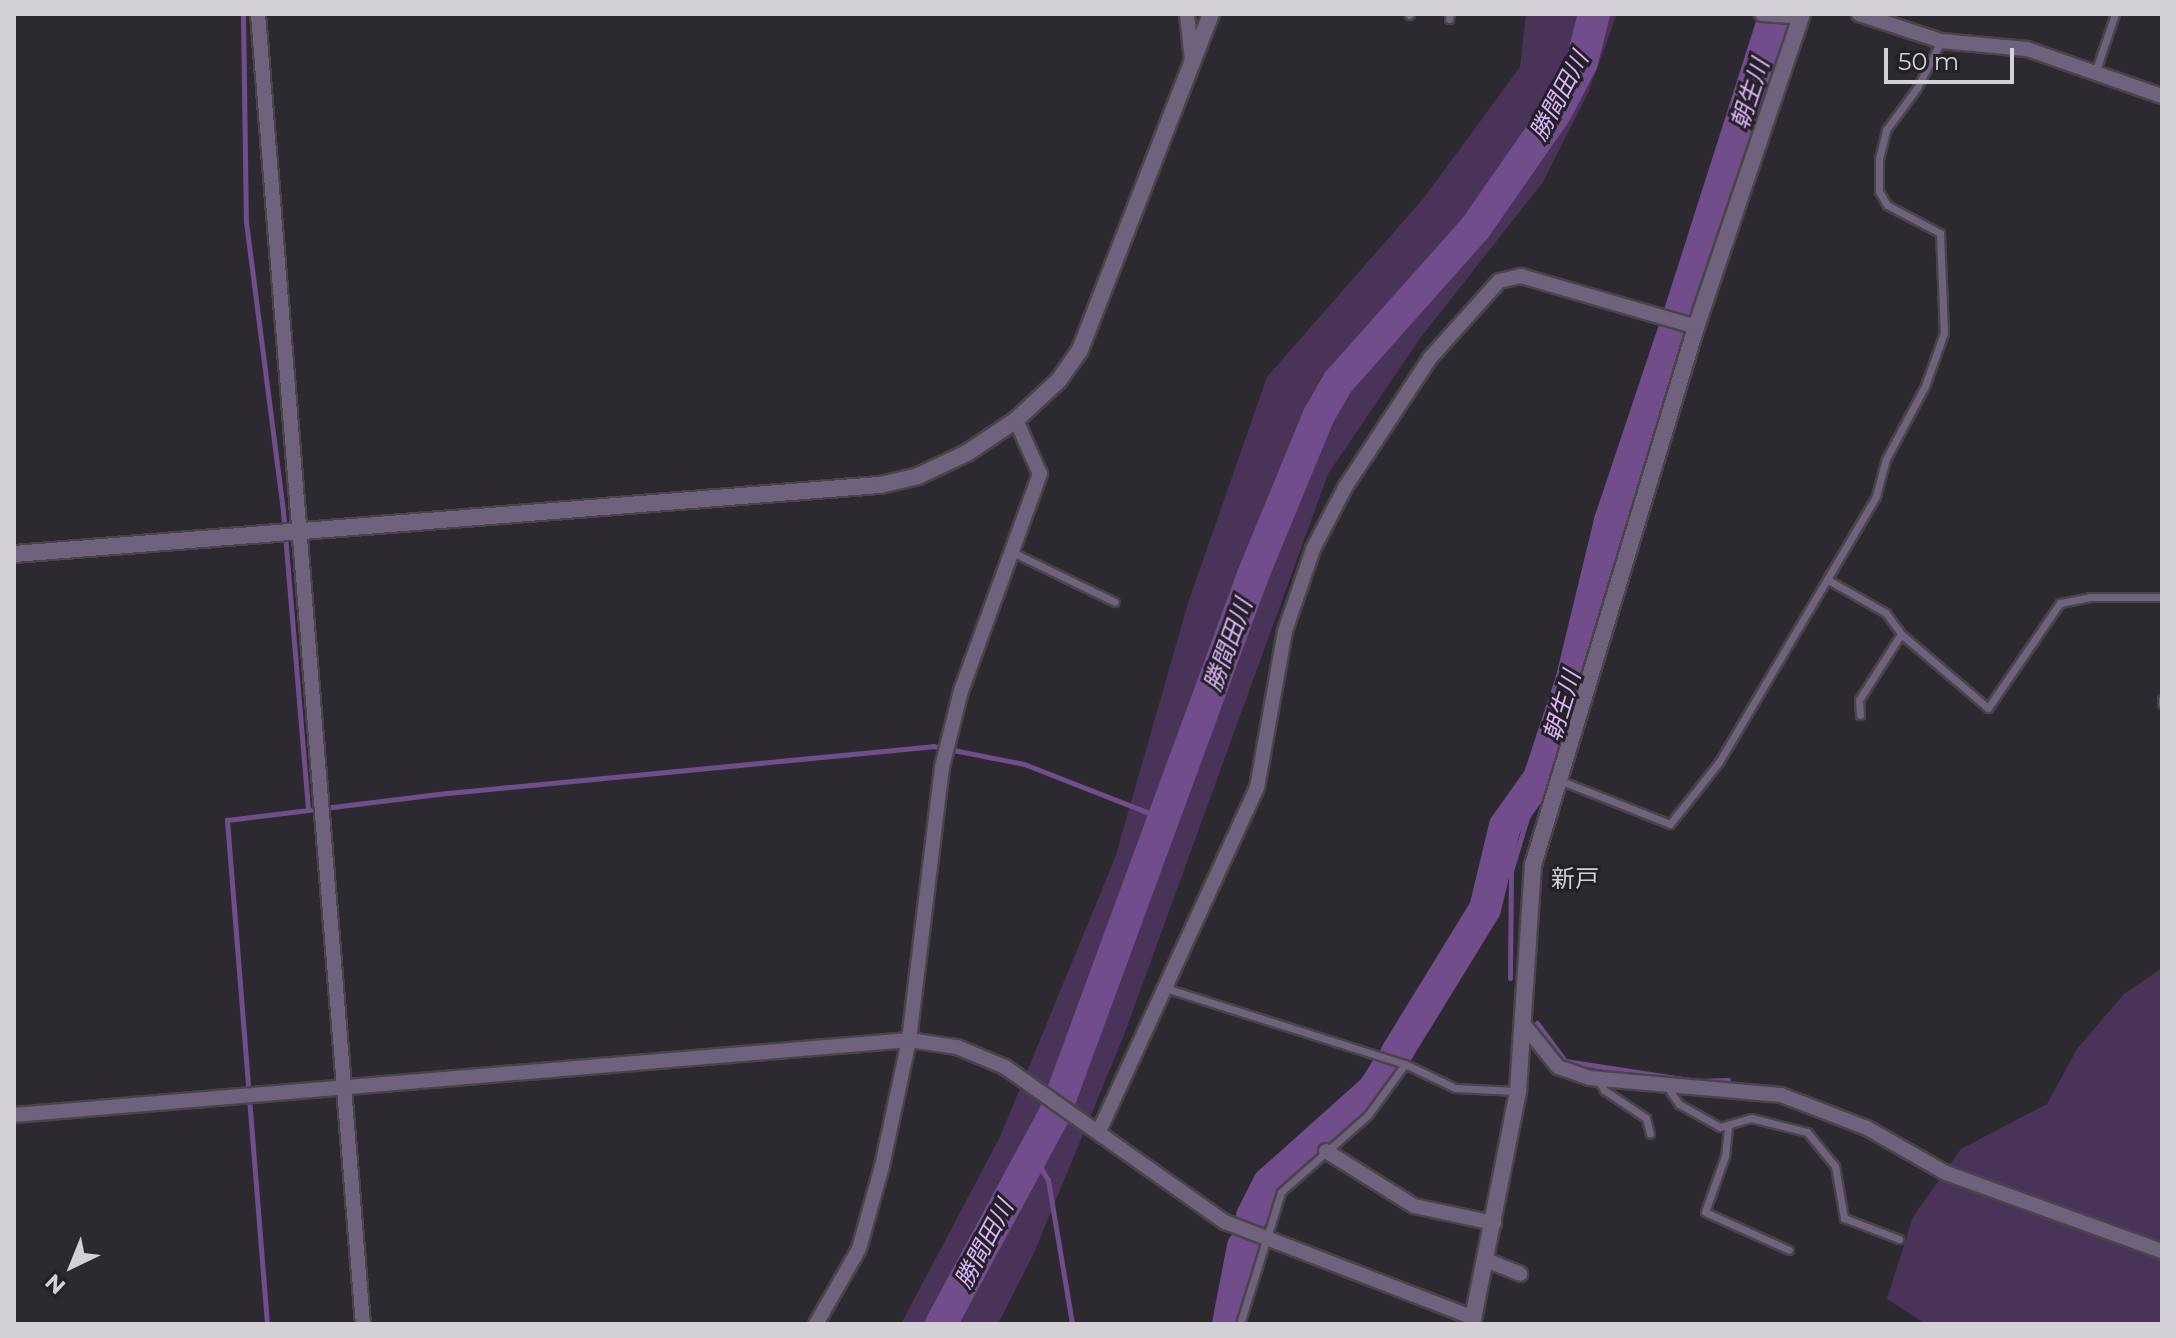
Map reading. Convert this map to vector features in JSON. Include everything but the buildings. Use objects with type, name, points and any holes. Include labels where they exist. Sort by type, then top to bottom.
[{"type":"street","points":[[258,14],[341,1086],[363,1324]]},
{"type":"street","points":[[1187,14],[1193,64]]},
{"type":"street","points":[[14,554],[880,485],[918,476],[967,453],[1016,420],[1059,380],[1080,350],[1211,14]]},
{"type":"street","points":[[14,1115],[909,1040],[957,1047],[1016,1074],[1100,1129],[1225,1222],[1472,1320],[1494,1223],[1518,1091],[1533,865],[1696,327],[1801,15],[1762,14]]},
{"type":"street","points":[[1859,14],[1941,41],[2027,49],[2094,76],[2162,96]]},
{"type":"street","points":[[1100,1129],[1257,788],[1285,631],[1313,549],[1346,486],[1430,358],[1499,281],[1521,276],[1696,327]]},
{"type":"street","points":[[816,1324],[859,1249],[909,1040],[942,767],[961,691],[1009,551],[1040,474],[1016,420]]},
{"type":"street","points":[[1524,1025],[1558,1067],[1597,1078],[1781,1095],[1867,1128],[1946,1173],[2029,1207],[2162,1251]]},
{"type":"street","points":[[1326,1151],[1395,1198],[1438,1214],[1494,1223]]},
{"type":"street","points":[[1486,1260],[1520,1274]]},
{"type":"lane","points":[[2094,76],[2115,14]]},
{"type":"lane","points":[[1559,780],[1670,824],[1719,762],[1798,622],[1830,581],[1876,496],[1886,459],[1925,386],[1944,333],[1940,233],[1887,205],[1879,191],[1879,159],[1886,130],[1917,88],[1941,41]]},
{"type":"lane","points":[[1009,551],[1115,602]]},
{"type":"lane","points":[[1830,581],[1886,613],[1901,634],[1988,708],[2060,603],[2090,597],[2162,597]]},
{"type":"lane","points":[[1860,715],[1859,700],[1901,634]]},
{"type":"lane","points":[[1165,988],[1405,1064],[1455,1088],[1518,1091]]},
{"type":"lane","points":[[1240,1324],[1281,1192],[1368,1115],[1405,1064]]},
{"type":"lane","points":[[1597,1078],[1604,1090],[1646,1118],[1650,1134]]},
{"type":"lane","points":[[1665,1084],[1679,1104],[1728,1128],[1751,1118],[1807,1132],[1835,1166],[1844,1218],[1899,1239]]},
{"type":"lane","points":[[1728,1128],[1725,1156],[1705,1212],[1789,1250]]},
{"type":"shaded area","points":[[1526,14],[1617,14],[1588,93],[1543,182],[1421,337],[1328,474],[1124,1035],[1034,1253],[998,1324],[901,1324],[1000,1137],[1115,858],[1188,603],[1267,377],[1423,199],[1520,67]]},
{"type":"shaded area","points":[[2162,968],[2160,1324],[1926,1324],[1887,1299],[1913,1217],[1961,1149],[2047,1104],[2077,1049],[2124,994]]},
{"type":"waterway","points":[[243,14],[246,222],[283,511],[308,810]]},
{"type":"waterway","name":"勝間田川","points":[[941,1324],[1055,1113],[1253,575],[1319,415],[1339,381],[1476,227],[1556,112],[1582,62],[1594,14]]},
{"type":"waterway","name":"朝生川","points":[[1680,312],[1775,14]]},
{"type":"waterway","name":"朝生川","points":[[1396,1054],[1485,909],[1505,826],[1539,778],[1571,682],[1610,521],[1673,333]]},
{"type":"waterway","points":[[267,1324],[227,820],[448,793],[933,746],[1024,764],[1167,820]]},
{"type":"waterway","points":[[1510,978],[1511,871],[1539,778]]},
{"type":"waterway","points":[[1537,1023],[1565,1061],[1683,1079]]},
{"type":"waterway","name":"朝生川","points":[[1252,1216],[1269,1183],[1374,1089],[1389,1065]]},
{"type":"waterway","points":[[1697,1081],[1728,1080]]},
{"type":"waterway","points":[[1033,1155],[1048,1180],[1072,1324]]},
{"type":"waterway","name":"朝生川","points":[[1228,1324],[1243,1246]]},
{"type":"district","name":"新戸","points":[[1575,879]]}]
